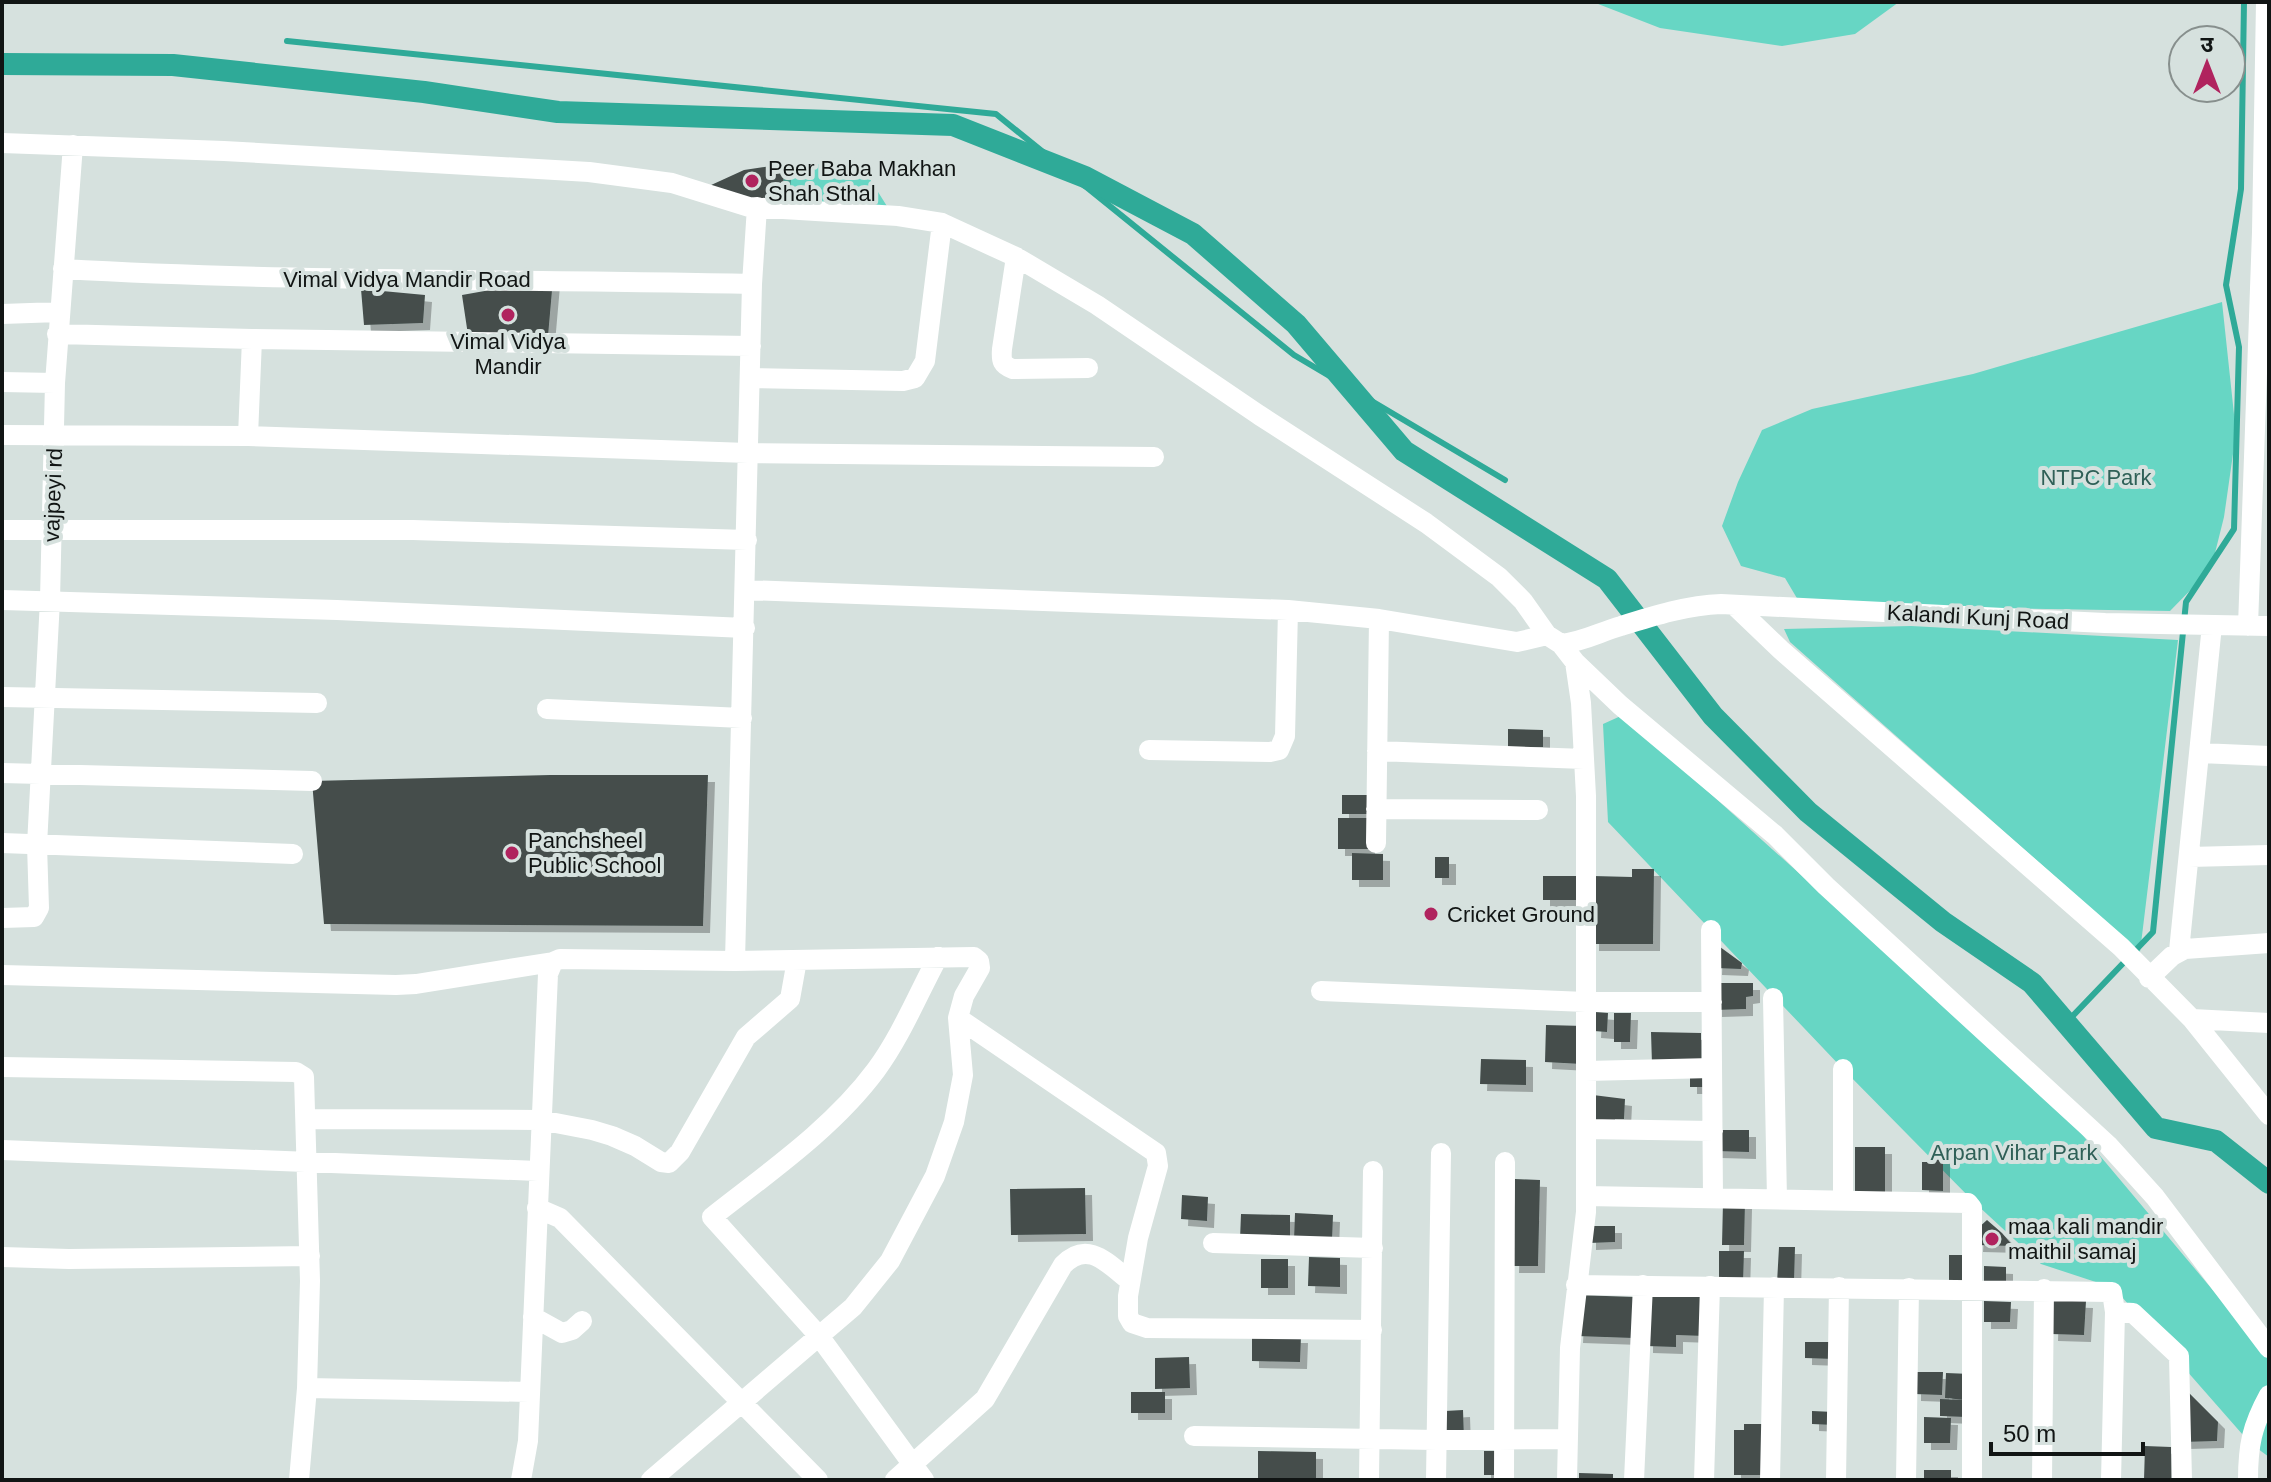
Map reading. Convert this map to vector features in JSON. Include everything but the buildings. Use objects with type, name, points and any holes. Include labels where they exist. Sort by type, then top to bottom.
[{"type":"street","points":[[2248,626],[2261,490],[2266,2]]},
{"type":"street","points":[[2,143],[224,151],[589,172],[672,183],[735,204],[918,218],[942,223],[1016,257],[1097,305],[1426,523],[1499,577],[1575,662],[1620,705],[1775,835],[1826,886],[2108,1145],[2155,1197],[2269,1348]]},
{"type":"street","name":"vajpeyi rd","points":[[2,918],[28,918],[38,912],[37,845],[50,600],[57,334],[73,145]]},
{"type":"street","points":[[735,961],[752,284],[757,207]]},
{"type":"street","points":[[750,378],[903,381],[915,378],[925,361],[942,223]]},
{"type":"street","points":[[1016,257],[1002,349],[1001,359],[1005,366],[1013,369],[1088,368]]},
{"type":"street","name":"Vimal Vidya Mandir Road","points":[[63,269],[253,278],[506,278],[752,284]]},
{"type":"street","points":[[2,314],[59,312]]},
{"type":"street","points":[[57,334],[751,346]]},
{"type":"street","points":[[248,436],[252,339]]},
{"type":"street","points":[[2,382],[55,383]]},
{"type":"street","points":[[2,435],[248,436],[748,453],[1154,457]]},
{"type":"street","points":[[2,530],[413,530],[747,540]]},
{"type":"street","name":"Kalandi Kunj Road","points":[[746,590],[1288,610],[1379,619],[1517,642],[1585,640],[1619,627],[1710,604],[2269,626]]},
{"type":"street","points":[[2,600],[337,610],[745,628]]},
{"type":"street","points":[[1734,605],[2121,947],[2192,1019],[2269,1115]]},
{"type":"street","points":[[1149,750],[1279,750],[1285,736],[1288,610]]},
{"type":"street","points":[[1376,843],[1379,619]]},
{"type":"street","points":[[2179,951],[2200,753],[2193,625]]},
{"type":"street","points":[[1567,1480],[1570,1348],[1586,1196],[1584,759],[1575,662]]},
{"type":"street","points":[[2,697],[317,703]]},
{"type":"street","points":[[547,709],[742,718]]},
{"type":"street","points":[[1377,751],[1584,759]]},
{"type":"street","points":[[2200,753],[2269,756]]},
{"type":"street","points":[[2,773],[312,781]]},
{"type":"street","points":[[1376,809],[1538,810]]},
{"type":"street","points":[[2,843],[293,854]]},
{"type":"street","points":[[2189,857],[2269,855]]},
{"type":"street","points":[[1711,930],[1713,1198]]},
{"type":"street","points":[[2142,970],[2190,948],[2269,943]]},
{"type":"street","points":[[2,975],[396,985],[560,959],[735,961],[968,955],[979,961],[980,968],[964,996],[958,1018],[961,1087],[954,1122],[935,1176],[890,1261],[868,1291],[741,1403],[675,1473],[651,1480]]},
{"type":"street","points":[[917,1473],[819,1336],[712,1217],[787,1158],[831,1119],[868,1080],[882,1061],[938,957]]},
{"type":"street","points":[[306,1119],[540,1120],[612,1136],[661,1162],[669,1163],[675,1159],[746,1037],[790,999],[797,960]]},
{"type":"street","points":[[521,1480],[528,1441],[540,1120],[548,974],[553,962]]},
{"type":"street","points":[[1321,991],[1586,1002],[1712,1002]]},
{"type":"street","points":[[1773,998],[1777,1199]]},
{"type":"street","points":[[958,1018],[1156,1153],[1158,1166],[1130,1281],[1128,1316],[1132,1323],[1147,1328],[1372,1330]]},
{"type":"street","points":[[2192,1019],[2269,1023]]},
{"type":"street","points":[[2,1067],[296,1072],[304,1077],[310,1256],[307,1388],[299,1480]]},
{"type":"street","points":[[1586,1071],[1712,1068]]},
{"type":"street","points":[[1843,1069],[1843,1201]]},
{"type":"street","points":[[2247,1085],[2269,1086]]},
{"type":"street","points":[[1586,1129],[1713,1131]]},
{"type":"street","points":[[2,1150],[538,1171]]},
{"type":"street","points":[[1436,1480],[1441,1153]]},
{"type":"street","points":[[1504,1480],[1505,1162]]},
{"type":"street","points":[[1369,1480],[1373,1171]]},
{"type":"street","points":[[1586,1196],[1968,1203],[1972,1208],[1974,1288],[1972,1480]]},
{"type":"street","points":[[537,1208],[560,1218],[818,1480]]},
{"type":"street","points":[[1213,1243],[1373,1248]]},
{"type":"street","points":[[895,1480],[917,1473],[985,1399],[1063,1265],[1072,1256],[1078,1253],[1100,1258],[1130,1281]]},
{"type":"street","points":[[2,1257],[310,1256]]},
{"type":"street","points":[[1576,1285],[2109,1290],[2114,1295],[2115,1312],[2111,1480]]},
{"type":"street","points":[[1634,1480],[1643,1285]]},
{"type":"street","points":[[1704,1480],[1710,1286]]},
{"type":"street","points":[[1770,1480],[1774,1287]]},
{"type":"street","points":[[1836,1480],[1839,1287]]},
{"type":"street","points":[[1906,1480],[1909,1288]]},
{"type":"street","points":[[2042,1480],[2044,1289]]},
{"type":"street","points":[[2115,1312],[2133,1313],[2179,1356],[2182,1480]]},
{"type":"street","points":[[533,1317],[562,1333],[572,1330],[582,1321]]},
{"type":"street","points":[[307,1388],[529,1392]]},
{"type":"street","points":[[2248,1480],[2248,1445],[2255,1422],[2269,1395]]},
{"type":"street","points":[[1194,1436],[1568,1439]]},
{"type":"green space","points":[[1593,2],[1899,2],[1855,34],[1782,46],[1660,28]]},
{"type":"green space","points":[[785,164],[822,164],[868,176],[890,211],[781,204]]},
{"type":"green space","name":"NTPC Park","points":[[2222,302],[2236,433],[2224,517],[2211,569],[2170,611],[1985,608],[1798,600],[1785,578],[1741,566],[1722,526],[1762,430],[1812,409],[1973,374]]},
{"type":"green space","points":[[1911,626],[2178,640],[2140,952],[1790,642],[1784,629]]},
{"type":"green space","name":"Arpan Vihar Park","points":[[1623,715],[2059,1107],[2269,1357],[2269,1457],[2250,1443],[2114,1288],[2041,1264],[1975,1203],[1608,822],[1603,724]]},
{"type":"waterway","points":[[2065,1024],[2153,932],[2186,602],[2234,529],[2239,347],[2226,285],[2241,189],[2244,2]]},
{"type":"waterway","points":[[287,41],[996,114],[1294,355],[1505,480]]},
{"type":"waterway","points":[[2,64],[173,65],[424,92],[558,112],[953,125],[1085,177],[1193,234],[1296,324],[1404,451],[1607,579],[1713,716],[1808,812],[1943,922],[2032,983],[2156,1128],[2216,1141],[2269,1183]]},
{"type":"place","name":"Peer Baba Makhan Shah Sthal","points":[[752,181]]},
{"type":"place","name":"Vimal Vidya Mandir","points":[[508,315]]},
{"type":"place","name":"Panchsheel Public School","points":[[512,853]]},
{"type":"place","name":"Cricket Ground","points":[[1431,914]]},
{"type":"place","name":"maa kali mandir maithil samaj","points":[[1992,1239]]}]
